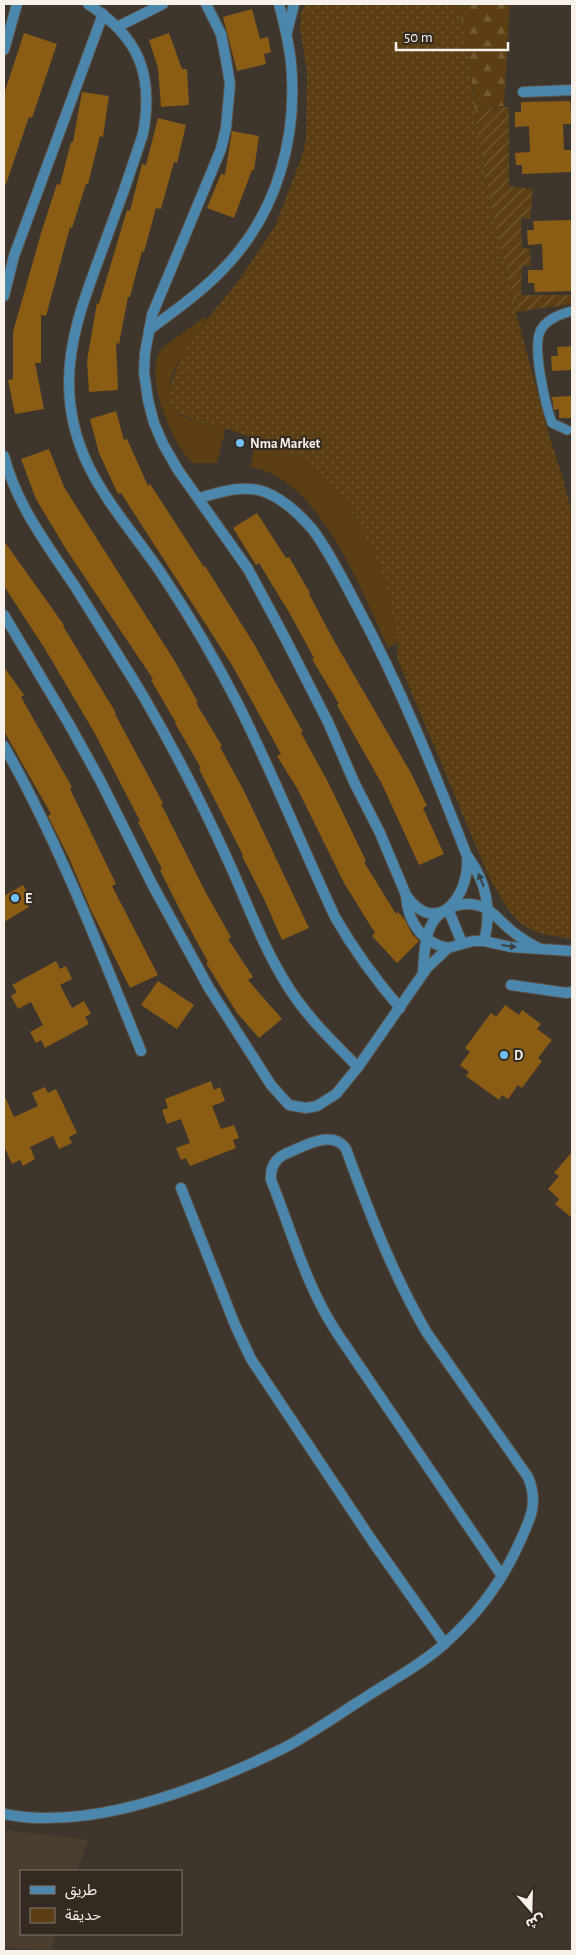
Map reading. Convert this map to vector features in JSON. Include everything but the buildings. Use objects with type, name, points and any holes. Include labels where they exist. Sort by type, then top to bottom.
[{"type":"street","points":[[4,50],[17,4]]},
{"type":"street","points":[[88,4],[103,14],[128,37],[144,71],[148,92],[148,110],[140,143],[75,330],[68,381],[71,420],[83,454],[100,490],[160,572],[197,629],[238,704],[335,917],[354,950],[376,981],[400,1008]]},
{"type":"street","points":[[117,28],[163,4]]},
{"type":"street","points":[[206,4],[221,34],[230,84],[226,128],[221,149],[152,315],[145,353],[144,372],[154,423],[163,444],[248,569],[284,636],[328,722],[354,782],[380,833],[406,895],[411,902],[424,911],[432,913],[471,904],[488,909],[512,931],[538,948]]},
{"type":"street","points":[[149,330],[200,291],[225,267],[250,236],[267,206],[278,181],[290,131],[292,98],[291,63],[287,35],[279,4]]},
{"type":"street","points":[[287,35],[294,4]]},
{"type":"street","points":[[4,296],[14,256],[103,14]]},
{"type":"street","points":[[523,92],[572,90]]},
{"type":"street","points":[[4,456],[16,492],[29,519],[109,642],[176,754],[230,865],[270,956],[305,1011],[326,1036],[358,1067]]},
{"type":"street","points":[[199,498],[233,489],[250,488],[267,493],[299,516],[326,550],[403,698],[427,753],[467,856],[483,886],[488,909],[488,925],[484,942]]},
{"type":"street","points":[[4,615],[100,780],[120,824],[209,988],[271,1085],[289,1105],[306,1108],[317,1106],[331,1098],[358,1067],[433,960],[448,948],[462,944],[484,942],[511,947],[572,951]]},
{"type":"street","points":[[4,746],[26,784],[61,857],[142,1052]]},
{"type":"street","points":[[422,977],[426,938],[433,921],[455,903],[464,885],[468,866],[467,856]]},
{"type":"street","points":[[406,895],[407,908],[417,930],[426,938],[448,948]]},
{"type":"street","points":[[448,909],[462,944]]},
{"type":"street","points":[[511,985],[538,990],[572,992]]},
{"type":"street","points":[[4,1814],[42,1819],[76,1818],[118,1810],[168,1795],[224,1774],[286,1746],[329,1722],[428,1658],[445,1644],[476,1612],[502,1576],[514,1554],[532,1511],[534,1494],[528,1477],[427,1333],[413,1309],[389,1260],[343,1144],[334,1139],[328,1139],[280,1157],[272,1167],[272,1180],[304,1270],[318,1302],[337,1333],[502,1576]]},
{"type":"street","points":[[181,1188],[234,1325],[259,1372],[373,1542],[445,1644]]},
{"type":"lane","points":[[567,430],[552,423],[544,402],[537,344],[541,328],[557,315],[572,311]]},
{"type":"shaded area","points":[[4,1830],[88,1840],[77,1870],[20,1870],[20,1935],[56,1935],[50,1951],[36,1951],[4,1946]]},
{"type":"green space","points":[[306,4],[456,4],[466,30],[473,95],[488,195],[517,316],[572,513],[572,939],[540,933],[523,925],[508,909],[489,877],[397,658],[398,643],[385,583],[378,562],[346,501],[305,463],[286,449],[225,428],[194,421],[176,411],[168,401],[168,392],[181,356],[189,342],[242,276],[275,226],[303,153],[306,137],[307,72],[300,30],[301,13]]},
{"type":"green space","points":[[456,4],[510,4],[504,106],[475,110],[466,30]]},
{"type":"green space","points":[[509,107],[509,186],[533,189],[530,219],[521,218],[522,248],[530,249],[531,266],[522,266],[521,295],[572,295],[572,304],[516,312],[488,195],[475,110]]},
{"type":"green space","points":[[203,318],[207,319],[185,350],[172,377],[169,389],[170,401],[175,410],[185,418],[225,428],[217,463],[192,463],[184,453],[168,425],[157,391],[155,374],[157,360],[162,348]]},
{"type":"green space","points":[[256,438],[286,449],[305,463],[346,501],[378,562],[385,583],[398,643],[388,647],[351,568],[335,539],[317,513],[297,491],[275,475],[250,467]]},
{"type":"place","name":"Nma Market","points":[[240,443]]},
{"type":"place","name":"E","points":[[15,898]]},
{"type":"place","name":"D","points":[[504,1055]]}]
